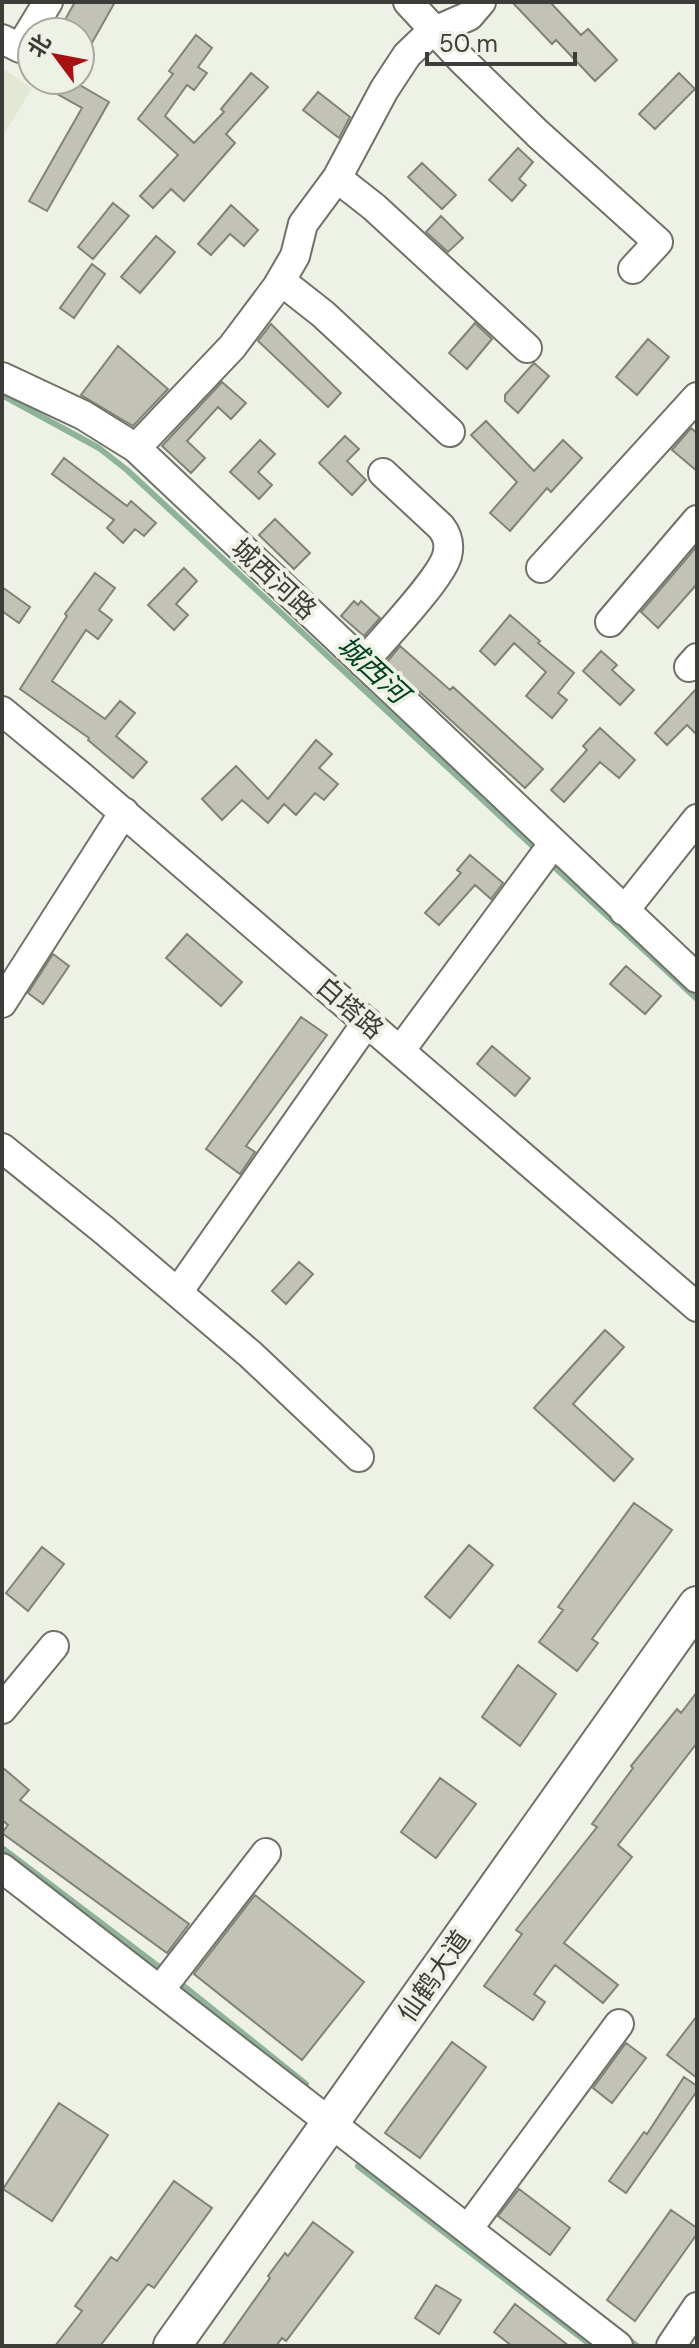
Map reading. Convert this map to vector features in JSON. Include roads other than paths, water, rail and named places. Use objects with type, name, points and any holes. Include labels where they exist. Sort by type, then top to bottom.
[{"type":"main road","name":"仙鹤大道","points":[[172,2346],[697,1605]]},
{"type":"street","points":[[2,39],[20,48],[48,2]]},
{"type":"street","points":[[408,2],[549,145],[658,242],[633,269]]},
{"type":"street","points":[[136,448],[232,347],[281,281],[295,256],[303,224],[337,178],[393,75],[415,46],[435,30],[469,16],[481,2]]},
{"type":"street","points":[[337,178],[374,207],[527,348]]},
{"type":"street","points":[[281,281],[323,314],[450,432]]},
{"type":"street","name":"城西河路","points":[[2,377],[94,421],[136,448],[363,663],[546,854],[624,911],[697,978]]},
{"type":"street","points":[[541,568],[697,397]]},
{"type":"street","points":[[363,663],[439,572],[448,549],[448,536],[441,527],[383,473]]},
{"type":"street","points":[[610,622],[697,520]]},
{"type":"street","name":"白塔路","points":[[2,711],[124,812],[697,1307]]},
{"type":"street","points":[[2,1003],[124,812]]},
{"type":"street","points":[[624,911],[697,819]]},
{"type":"street","points":[[400,1051],[546,854]]},
{"type":"street","points":[[178,1292],[367,1022]]},
{"type":"street","points":[[2,1148],[250,1354],[359,1457]]},
{"type":"street","points":[[2,1709],[54,1646]]},
{"type":"street","points":[[160,1990],[266,1853]]},
{"type":"street","points":[[2,1868],[618,2346]]},
{"type":"street","points":[[468,2229],[619,2024]]},
{"type":"street","points":[[671,2346],[697,2307]]},
{"type":"waterway","name":"城西河","points":[[2,395],[99,448],[127,470],[539,852]]},
{"type":"waterway","name":"城西河","points":[[550,863],[697,999]]},
{"type":"waterway","points":[[2,1848],[163,1970]]},
{"type":"waterway","points":[[180,1983],[306,2084]]},
{"type":"waterway","points":[[358,2166],[592,2346]]},
{"type":"waterway","points":[[625,2337],[637,2346]]}]
